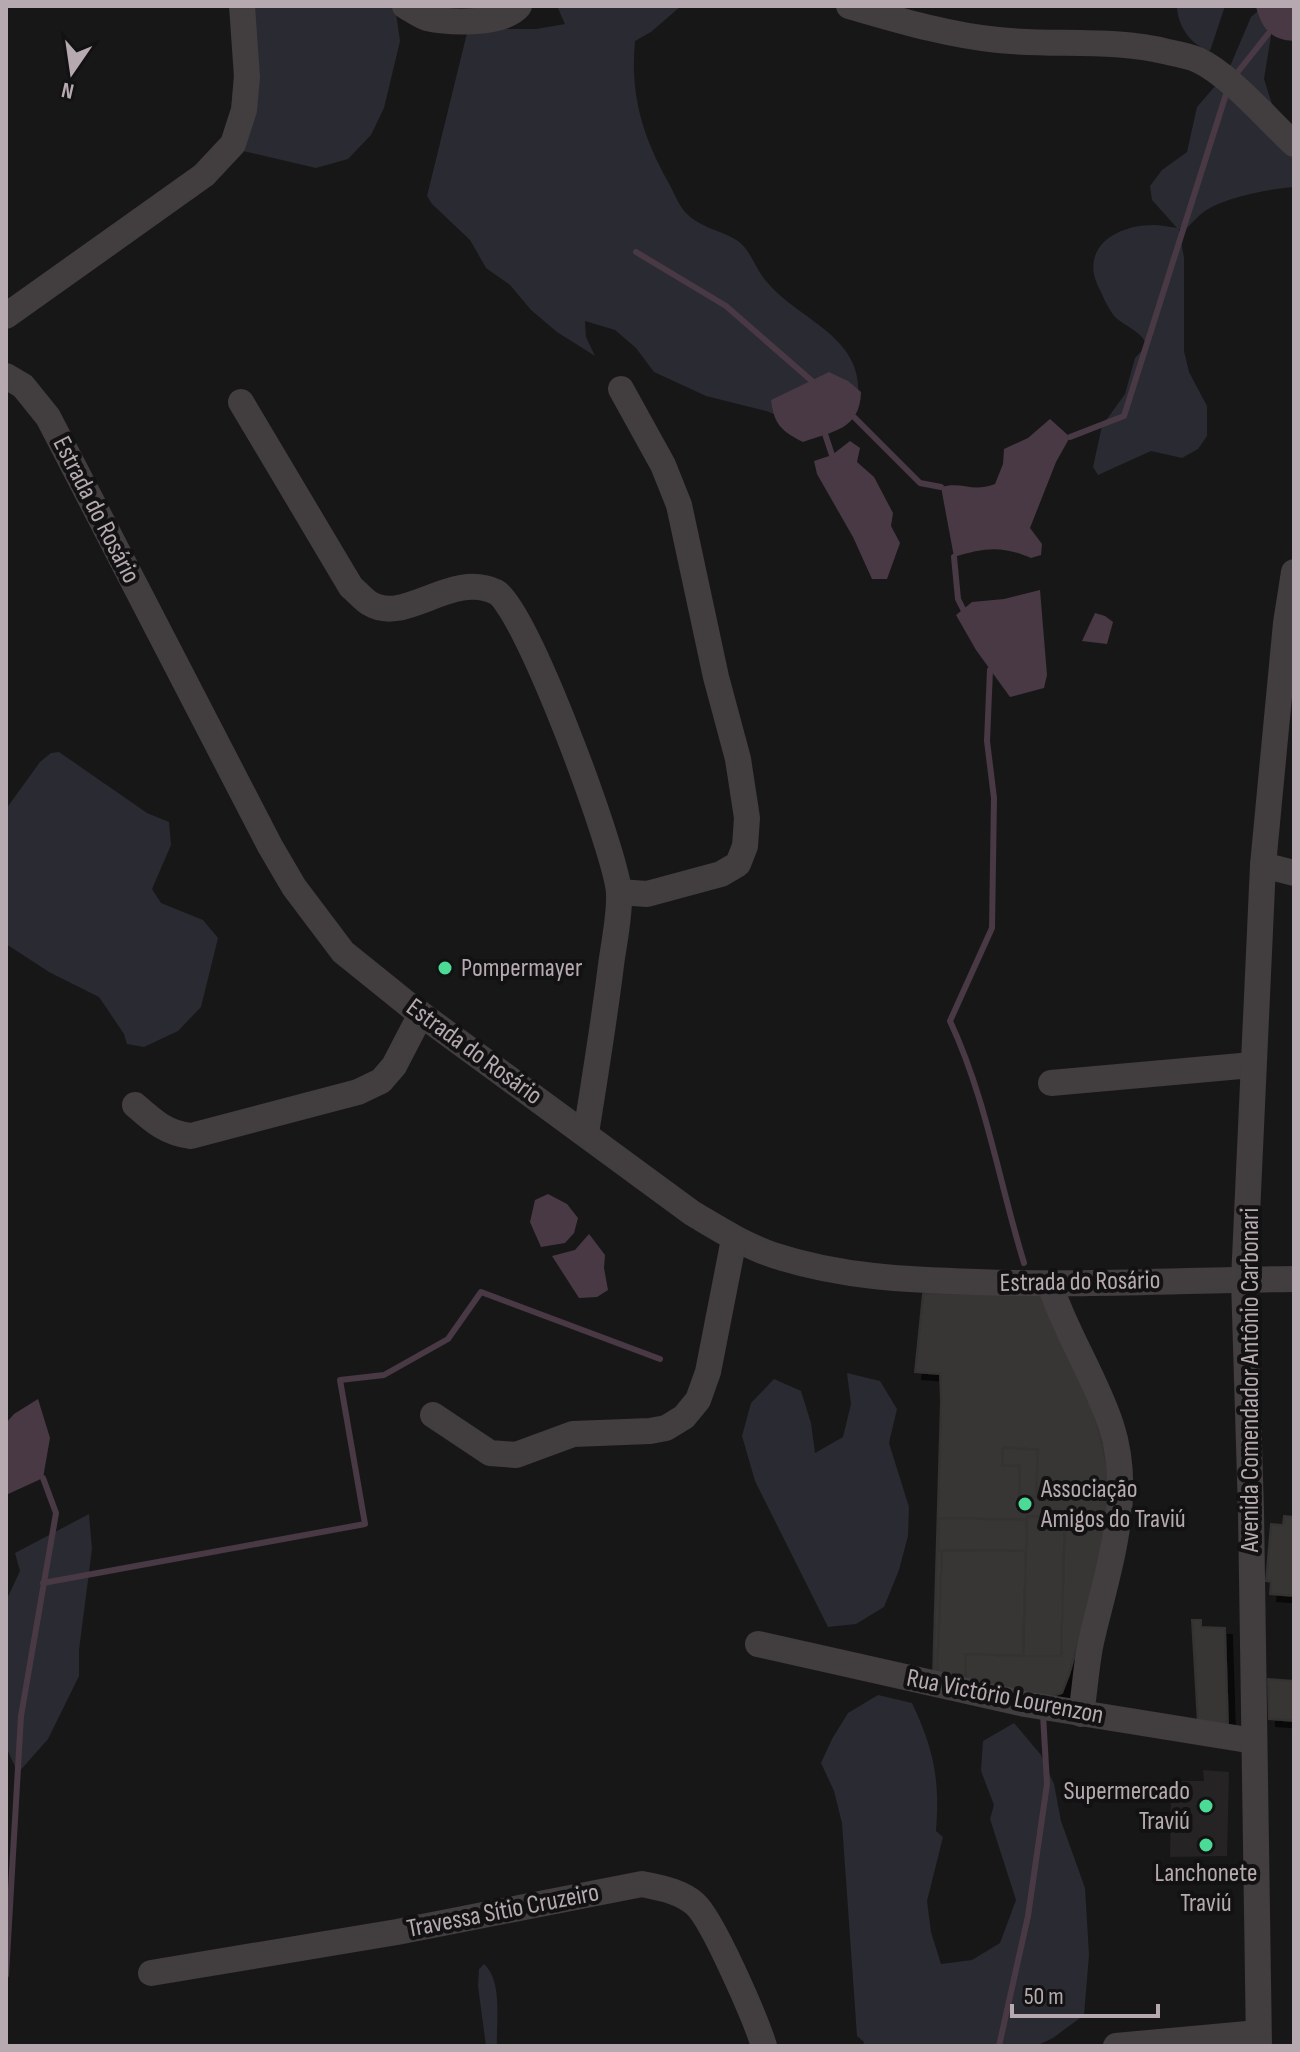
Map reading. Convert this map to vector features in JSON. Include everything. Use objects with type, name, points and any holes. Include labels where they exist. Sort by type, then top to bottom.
[{"type":"street","points":[[6,316],[204,175],[233,144],[244,110],[247,77],[242,6]]},
{"type":"street","points":[[405,6],[425,18],[466,22],[501,17],[519,6]]},
{"type":"street","points":[[849,6],[909,24],[987,39],[1149,47],[1197,59],[1220,74],[1294,144]]},
{"type":"street","name":"Estrada do Rosário","points":[[6,376],[23,386],[48,417],[270,846],[294,887],[343,952],[421,1014],[692,1213],[734,1239],[805,1264],[856,1276],[1050,1285],[1294,1279]]},
{"type":"street","points":[[619,892],[647,894],[721,874],[738,864],[745,846],[747,818],[738,759],[716,677],[679,505],[663,465],[621,389]]},
{"type":"street","points":[[241,402],[351,587],[371,605],[395,610],[470,584],[499,593],[517,616],[608,843],[619,892],[603,1033],[586,1133]]},
{"type":"street","name":"Avenida Comendador Antônio Carbonari","points":[[1258,2040],[1251,1511],[1244,1280],[1263,865],[1286,623],[1294,572]]},
{"type":"street","points":[[1263,865],[1294,873]]},
{"type":"street","points":[[135,1105],[161,1128],[191,1136],[358,1092],[381,1081],[394,1066],[421,1014]]},
{"type":"street","points":[[1051,1083],[1252,1065]]},
{"type":"street","points":[[433,1415],[490,1453],[516,1455],[573,1434],[666,1428],[684,1417],[698,1400],[708,1372],[734,1239]]},
{"type":"street","points":[[1050,1285],[1111,1426],[1119,1464],[1120,1506],[1114,1549],[1090,1644],[1081,1714]]},
{"type":"street","name":"Rua Victório Lourenzon","points":[[758,1644],[1081,1714],[1254,1741]]},
{"type":"street","name":"Travessa Sítio Cruzeiro","points":[[151,1973],[397,1932],[642,1884],[677,1892],[697,1906],[757,2023],[764,2046]]},
{"type":"street","points":[[1116,2046],[1258,2040]]},
{"type":"shaded area","points":[[239,6],[395,6],[400,41],[384,108],[371,135],[348,159],[316,168],[243,151],[229,139]]},
{"type":"shaded area","points":[[557,6],[681,6],[651,32],[635,41],[636,96],[658,163],[685,212],[697,222],[742,245],[780,296],[843,347],[853,363],[858,382],[857,405],[795,422],[766,411],[706,396],[654,372],[636,348],[615,330],[585,321],[586,337],[595,356],[557,332],[531,310],[510,285],[486,268],[470,240],[432,204],[427,196],[468,29],[536,29],[565,24]]},
{"type":"shaded area","points":[[1177,6],[1225,6],[1210,51],[1197,45],[1186,34]]},
{"type":"shaded area","points":[[1294,6],[1294,41],[1268,32],[1256,7]]},
{"type":"shaded area","points":[[1259,10],[1271,36],[1264,79],[1282,135],[1294,145],[1294,187],[1224,202],[1205,211],[1186,229],[1179,229],[1184,258],[1184,351],[1189,372],[1207,406],[1207,436],[1198,449],[1182,458],[1151,451],[1098,475],[1093,467],[1102,426],[1125,394],[1135,358],[1147,345],[1137,333],[1115,317],[1107,304],[1094,276],[1097,252],[1104,242],[1125,230],[1153,225],[1177,228],[1152,200],[1150,186],[1162,170],[1187,152],[1197,107],[1228,71],[1251,17]]},
{"type":"shaded area","points":[[829,372],[848,381],[861,392],[856,414],[843,427],[803,442],[780,426],[771,400]]},
{"type":"shaded area","points":[[1050,419],[1070,437],[1056,462],[1030,528],[1042,544],[1041,555],[1031,558],[992,549],[954,557],[941,487],[995,484],[1003,464],[1004,449],[1028,438]]},
{"type":"shaded area","points":[[850,441],[860,448],[857,462],[874,477],[893,513],[891,526],[900,543],[887,579],[872,579],[853,537],[817,474],[814,461],[832,455]]},
{"type":"shaded area","points":[[1040,590],[1047,675],[1044,688],[1010,697],[976,650],[956,615],[972,602],[1004,599]]},
{"type":"shaded area","points":[[1095,613],[1113,622],[1107,644],[1082,641]]},
{"type":"shaded area","points":[[59,752],[147,813],[169,822],[171,845],[152,889],[161,903],[203,920],[218,938],[201,1007],[178,1031],[144,1047],[127,1044],[124,1034],[99,997],[49,972],[6,944],[6,809],[40,762],[51,753]]},
{"type":"shaded area","points":[[548,1194],[567,1204],[578,1218],[574,1233],[565,1243],[541,1247],[530,1222],[535,1200]]},
{"type":"shaded area","points":[[589,1234],[605,1255],[608,1290],[597,1297],[579,1298],[552,1256],[575,1250]]},
{"type":"shaded area","points":[[847,1373],[880,1381],[897,1409],[889,1443],[909,1507],[908,1536],[884,1607],[856,1624],[828,1627],[755,1481],[742,1436],[751,1403],[774,1379],[801,1391],[811,1423],[815,1453],[843,1437],[851,1404]]},
{"type":"shaded area","points":[[38,1399],[50,1438],[43,1478],[6,1495],[6,1423]]},
{"type":"shaded area","points":[[89,1514],[92,1549],[79,1650],[79,1676],[48,1739],[18,1773],[6,1747],[6,1601],[20,1571],[15,1553]]},
{"type":"shaded area","points":[[878,1695],[912,1703],[934,1765],[936,1831],[943,1837],[927,1901],[931,1932],[941,1964],[972,1960],[1000,1943],[1016,1900],[990,1819],[994,1805],[981,1771],[983,1741],[1014,1723],[1041,1755],[1054,1784],[1061,1821],[1085,1888],[1089,1955],[1084,2015],[1053,2038],[1036,2046],[863,2046],[864,2042],[857,2036],[842,1823],[834,1791],[821,1763],[848,1713]]},
{"type":"shaded area","points":[[1203,1770],[1229,1772],[1227,1856],[1170,1857],[1171,1781],[1204,1781]]},
{"type":"shaded area","points":[[484,1964],[490,1971],[496,1991],[497,2046],[486,2046],[478,1986],[479,1969]]},
{"type":"building","name":"Associação Amigos do Traviú","points":[[923,1294],[1040,1294],[1090,1394],[1110,1477],[1110,1537],[1069,1675],[1062,1693],[1050,1697],[933,1675],[941,1401],[940,1374],[915,1372]]},
{"type":"building","points":[[1003,1447],[1038,1450],[1036,1497],[1019,1496],[1020,1466],[1002,1465]]},
{"type":"building","points":[[1027,1516],[1065,1517],[1061,1656],[1023,1656]]},
{"type":"building","points":[[1284,1516],[1294,1517],[1294,1596],[1270,1594],[1271,1582],[1266,1581],[1271,1524],[1283,1525]]},
{"type":"building","points":[[939,1518],[1027,1520],[1026,1551],[938,1550]]},
{"type":"building","points":[[942,1550],[1026,1551],[1023,1656],[965,1654],[966,1680],[937,1674]]},
{"type":"building","points":[[1192,1620],[1201,1620],[1201,1627],[1225,1628],[1228,1725],[1198,1723]]},
{"type":"building","points":[[1268,1679],[1294,1681],[1294,1721],[1269,1719]]},
{"type":"waterway","points":[[1233,78],[1268,34]]},
{"type":"waterway","points":[[1070,437],[1124,416],[1228,88]]},
{"type":"waterway","points":[[636,252],[726,306],[812,381]]},
{"type":"waterway","points":[[855,418],[920,483],[941,487]]},
{"type":"waterway","points":[[825,434],[832,455]]},
{"type":"waterway","points":[[954,557],[958,599],[963,609]]},
{"type":"waterway","points":[[990,670],[987,741],[994,798],[992,928],[950,1021],[983,1110],[1024,1263]]},
{"type":"waterway","points":[[43,1583],[365,1524],[340,1380],[384,1375],[448,1339],[481,1292],[660,1359]]},
{"type":"waterway","points":[[6,1975],[21,1716],[56,1513],[43,1478]]},
{"type":"waterway","points":[[999,2046],[1028,1916],[1047,1784],[1043,1714]]},
{"type":"place","name":"Pompermayer","points":[[445,968]]},
{"type":"place","name":"Associação Amigos do Traviú","points":[[1025,1504]]},
{"type":"place","name":"Supermercado Traviú","points":[[1206,1806]]},
{"type":"place","name":"Lanchonete Traviú","points":[[1206,1845]]}]
